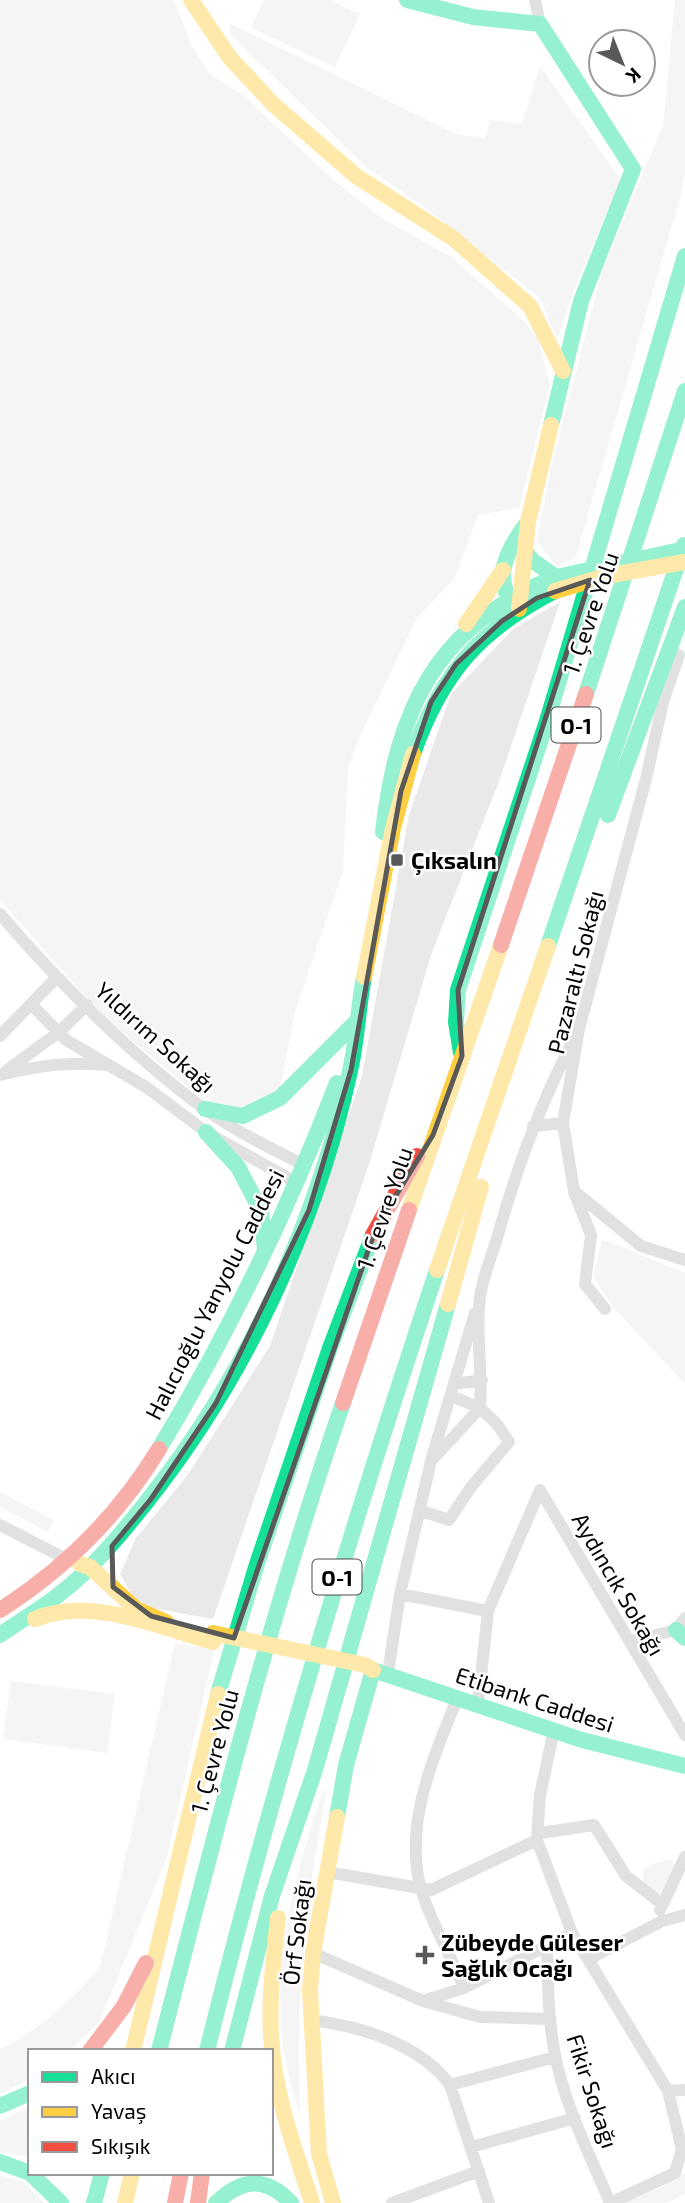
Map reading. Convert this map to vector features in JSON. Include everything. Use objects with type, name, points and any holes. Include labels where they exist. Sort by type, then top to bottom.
[{"type":"main road","points":[[191,0],[200,19],[230,58],[274,104],[356,176],[454,239],[530,306],[563,372]]},
{"type":"main road","points":[[382,874],[407,768],[431,702],[456,664],[516,599],[528,522],[581,302],[633,169],[540,24],[492,22],[431,4],[407,0]]},
{"type":"main road","points":[[462,1056],[456,1021],[458,990],[547,721],[685,256]]},
{"type":"main road","points":[[547,340],[559,343],[572,337]]},
{"type":"main road","name":"1. Çevre Yolu","points":[[160,2049],[221,1809],[313,1490],[632,561],[685,391]]},
{"type":"main road","points":[[382,874],[384,810],[402,733],[430,674],[460,637],[503,570],[517,536],[528,522]]},
{"type":"main road","name":"O-1","points":[[208,2049],[268,1814],[338,1576],[407,1360],[685,542]]},
{"type":"main road","points":[[460,637],[516,599],[600,565],[685,549]]},
{"type":"main road","points":[[524,550],[556,584]]},
{"type":"main road","points":[[556,584],[685,562]]},
{"type":"main road","points":[[503,570],[502,587],[516,599]]},
{"type":"main road","name":"O-1","points":[[577,865],[595,840],[612,806],[685,607]]},
{"type":"main road","name":"Halıcıoğlu Yanyolu Caddesi","points":[[3,1633],[38,1611],[77,1579],[112,1546],[151,1499],[190,1445],[222,1392],[275,1287],[309,1210],[351,1070],[356,1022],[382,874]]},
{"type":"main road","points":[[205,1109],[243,1116],[280,1098],[356,1022]]},
{"type":"main road","name":"Halıcıoğlu Yanyolu Caddesi","points":[[0,1610],[70,1561],[121,1506],[161,1448],[233,1317],[297,1183],[338,1079],[356,1022]]},
{"type":"main road","points":[[233,2049],[272,1896],[319,1757],[480,1193],[493,1112]]},
{"type":"main road","points":[[206,1132],[238,1167],[261,1211],[265,1250]]},
{"type":"main road","points":[[133,2049],[164,1930],[212,1717],[237,1624],[320,1377],[376,1228],[395,1189],[433,1135]]},
{"type":"main road","points":[[112,1546],[113,1587]]},
{"type":"main road","points":[[70,1561],[90,1567]]},
{"type":"main road","points":[[70,1561],[77,1579],[97,1610]]},
{"type":"main road","name":"Etibank Caddesi","points":[[90,1567],[136,1609],[213,1638]]},
{"type":"main road","name":"Etibank Caddesi","points":[[3,1633],[47,1614],[97,1610],[364,1672],[380,1671],[554,1730],[644,1758],[685,1766]]},
{"type":"main road","name":"Örf Sokağı","points":[[333,2203],[319,2154],[311,2020],[313,1953],[346,1765],[380,1671]]},
{"type":"main road","points":[[287,1851],[274,1954],[271,2036],[282,2106],[312,2203]]},
{"type":"main road","points":[[92,2049],[107,2032],[139,1979],[150,1955],[176,1873]]},
{"type":"main road","points":[[0,2106],[28,2094]]},
{"type":"main road","points":[[0,2162],[28,2172]]},
{"type":"main road","points":[[32,2175],[61,2203]]},
{"type":"main road","points":[[94,2203],[101,2175]]},
{"type":"main road","points":[[125,2203],[132,2175]]},
{"type":"main road","points":[[175,2203],[181,2175]]},
{"type":"main road","points":[[198,2203],[202,2175]]},
{"type":"main road","points":[[216,2203],[237,2184],[258,2181],[276,2188],[291,2203]]},
{"type":"street","points":[[535,0],[540,24]]},
{"type":"street","points":[[540,24],[542,0]]},
{"type":"street","name":"Pazaraltı Sokağı","points":[[605,1310],[585,1284],[591,1234],[574,1191],[563,1123],[579,1029],[646,779],[663,702],[685,638]]},
{"type":"street","name":"Yıldırım Sokağı","points":[[0,914],[57,977],[205,1109],[247,1137],[304,1165]]},
{"type":"street","points":[[0,1036],[57,977]]},
{"type":"street","points":[[31,1004],[59,1032],[146,1087],[206,1132],[297,1183]]},
{"type":"street","points":[[0,1075],[59,1032],[87,1005]]},
{"type":"street","points":[[380,1671],[431,1461],[480,1296],[533,1126],[579,1029]]},
{"type":"street","points":[[0,1075],[38,1065],[77,1062],[110,1066]]},
{"type":"street","points":[[533,1126],[563,1123]]},
{"type":"street","points":[[574,1191],[641,1246],[685,1260]]},
{"type":"street","points":[[431,1461],[480,1408],[480,1296]]},
{"type":"street","points":[[452,1390],[482,1380]]},
{"type":"street","points":[[419,1510],[449,1520],[471,1487],[509,1442],[497,1424],[480,1408],[452,1390]]},
{"type":"street","name":"Aydıncık Sokağı","points":[[488,1611],[540,1490],[679,1718],[685,1735]]},
{"type":"street","points":[[0,1525],[70,1561]]},
{"type":"street","points":[[400,1594],[488,1611],[478,1704]]},
{"type":"street","points":[[631,1642],[682,1629]]},
{"type":"street","points":[[458,1697],[425,1783],[416,1827],[421,1889],[464,1988]]},
{"type":"street","points":[[554,1730],[540,1795],[538,1836],[572,1933],[668,2091],[682,2149],[675,2173],[610,2203]]},
{"type":"street","points":[[327,1872],[431,1890],[538,1836],[594,1825],[626,1875],[662,1904]]},
{"type":"street","points":[[657,1924],[662,1904],[685,1857]]},
{"type":"street","points":[[589,1959],[672,1916],[685,1915]]},
{"type":"street","points":[[423,2001],[464,1988],[572,1933]]},
{"type":"street","name":"Fikir Sokağı","points":[[547,1946],[550,2019],[555,2057],[575,2118],[610,2203]]},
{"type":"street","points":[[313,1953],[423,2001],[480,2017],[550,2019]]},
{"type":"street","points":[[311,2020],[348,2024],[399,2045],[439,2070],[450,2085],[489,2203]]},
{"type":"street","points":[[450,2085],[555,2057]]},
{"type":"street","points":[[668,2091],[685,2090]]},
{"type":"street","points":[[471,2147],[575,2118]]},
{"type":"street","points":[[392,2203],[479,2171]]},
{"type":"highlighted area","points":[[590,580],[458,990],[462,1056],[433,1135],[376,1228],[234,1638],[151,1616],[113,1587],[112,1546],[151,1499],[216,1403],[309,1210],[351,1070],[401,791],[431,702],[456,664],[502,621],[537,598]]},
{"type":"shaded area","points":[[0,0],[174,0],[192,47],[211,75],[242,94],[330,177],[383,219],[453,258],[525,322],[538,339],[550,385],[519,508],[478,515],[454,579],[417,618],[359,738],[348,768],[343,871],[296,1008],[280,1089],[262,1106],[219,1113],[103,1016],[0,900]]},
{"type":"shaded area","points":[[264,0],[330,0],[360,14],[335,67],[251,28]]},
{"type":"shaded area","points":[[675,0],[685,0],[685,172],[681,194],[576,556],[557,567],[537,541],[551,468],[602,272],[663,125]]},
{"type":"shaded area","points":[[229,23],[456,134],[485,139],[490,120],[522,124],[540,66],[621,180],[575,288],[557,340],[540,298],[422,205],[366,167],[231,35]]},
{"type":"shaded area","points":[[560,602],[501,776],[431,955],[369,1164],[213,1619],[152,1608],[134,1599],[120,1574],[136,1538],[187,1476],[270,1346],[362,1076],[409,815],[451,694],[513,629]]},
{"type":"shaded area","points":[[602,1239],[685,1273],[685,1384],[613,1307],[593,1277]]},
{"type":"shaded area","points":[[0,1492],[54,1520],[48,1532],[0,1507]]},
{"type":"shaded area","points":[[175,1643],[214,1650],[167,1857],[99,2023],[71,2049],[28,2049],[28,2080],[0,2094],[0,2049],[27,2034],[53,2014],[100,1968]]},
{"type":"shaded area","points":[[11,1681],[115,1694],[107,1753],[3,1739]]},
{"type":"shaded area","points":[[327,1789],[313,1871],[304,1950],[299,2029],[300,2112],[288,2073],[282,2033],[280,1993],[283,1952],[299,1871],[322,1794]]},
{"type":"shaded area","points":[[669,1860],[678,1867],[663,1895],[643,1888],[643,1870],[655,1863]]},
{"type":"shaded area","points":[[28,2107],[28,2157],[0,2152],[0,2121]]},
{"type":"shaded area","points":[[685,2172],[685,2194],[666,2203],[621,2203],[658,2189]]},
{"type":"shaded area","points":[[0,2176],[24,2182],[44,2203],[0,2203]]},
{"type":"traffic: fast","points":[[407,0],[473,17],[540,24],[633,169],[581,301],[551,425]]},
{"type":"traffic: fast","points":[[461,1053],[456,1022],[458,990],[547,721],[685,256]]},
{"type":"traffic: fast","points":[[586,694],[685,391]]},
{"type":"traffic: fast","points":[[514,604],[504,585],[504,565],[524,527]]},
{"type":"traffic: fast","points":[[548,946],[684,545]]},
{"type":"traffic: fast","points":[[556,577],[685,549]]},
{"type":"traffic: fast","points":[[524,550],[533,561],[556,577]]},
{"type":"traffic: fast","points":[[383,832],[399,747],[412,710],[430,676],[452,646],[480,620],[515,597],[556,577]]},
{"type":"traffic: fast","points":[[413,754],[436,700],[466,657],[505,622],[555,591]]},
{"type":"traffic: fast","points":[[608,815],[685,607]]},
{"type":"traffic: fast","points":[[0,1635],[61,1593],[118,1537],[183,1452],[246,1350],[273,1297],[318,1186],[350,1071],[364,977]]},
{"type":"traffic: fast","points":[[205,1109],[243,1116],[280,1098],[356,1022]]},
{"type":"traffic: fast","points":[[159,1449],[256,1270],[337,1083]]},
{"type":"traffic: fast","points":[[206,1132],[238,1167],[261,1211],[265,1250]]},
{"type":"traffic: fast","points":[[218,1694],[257,1564],[330,1348],[373,1235]]},
{"type":"traffic: fast","points":[[208,2049],[258,1854],[314,1658],[437,1270]]},
{"type":"traffic: fast","points":[[233,2049],[272,1896],[315,1770],[448,1304]]},
{"type":"traffic: fast","points":[[160,2049],[267,1644],[343,1403]]},
{"type":"traffic: fast","points":[[676,1630],[685,1638]]},
{"type":"traffic: fast","points":[[337,1817],[346,1765],[373,1670],[582,1740],[685,1766]]},
{"type":"traffic: fast","points":[[0,2106],[28,2094]]},
{"type":"traffic: fast","points":[[0,2162],[28,2172]]},
{"type":"traffic: fast","points":[[32,2175],[61,2203]]},
{"type":"traffic: fast","points":[[94,2203],[101,2175]]},
{"type":"traffic: fast","points":[[216,2203],[235,2189],[254,2184],[272,2188],[291,2203]]},
{"type":"traffic: slow","points":[[191,0],[230,58],[274,105],[356,176],[454,239],[530,306],[563,371]]},
{"type":"traffic: slow","points":[[519,609],[528,522],[551,425]]},
{"type":"traffic: slow","points":[[555,591],[606,576],[685,562]]},
{"type":"traffic: slow","points":[[466,624],[503,570]]},
{"type":"traffic: slow","points":[[364,977],[393,828],[413,754]]},
{"type":"traffic: slow","points":[[409,1210],[501,945]]},
{"type":"traffic: slow","points":[[437,1270],[548,946]]},
{"type":"traffic: slow","points":[[448,1304],[481,1187]]},
{"type":"traffic: slow","points":[[80,1564],[90,1567],[136,1609],[166,1622]]},
{"type":"traffic: slow","points":[[35,1619],[56,1613],[101,1612],[147,1622],[213,1642]]},
{"type":"traffic: slow","points":[[213,1633],[365,1665],[373,1670]]},
{"type":"traffic: slow","points":[[133,2049],[218,1694]]},
{"type":"traffic: slow","points":[[333,2203],[319,2154],[310,1990],[313,1953],[337,1817]]},
{"type":"traffic: slow","points":[[272,2049],[271,2005],[278,1918]]},
{"type":"traffic: slow","points":[[273,2058],[284,2113],[312,2203]]},
{"type":"traffic: slow","points":[[125,2203],[132,2175]]},
{"type":"traffic: jam","points":[[501,945],[586,694]]},
{"type":"traffic: jam","points":[[373,1235],[417,1156]]},
{"type":"traffic: jam","points":[[343,1403],[409,1210]]},
{"type":"traffic: jam","points":[[0,1610],[47,1577],[89,1539],[126,1497],[159,1449]]},
{"type":"traffic: jam","points":[[92,2049],[124,2006],[146,1963]]},
{"type":"traffic: jam","points":[[175,2203],[181,2175]]},
{"type":"traffic: jam","points":[[198,2203],[202,2175]]},
{"type":"place","name":"Çıksalın","points":[[397,860]]},
{"type":"place","name":"Zübeyde Güleser Sağlık Ocağı","points":[[425,1955]]}]
